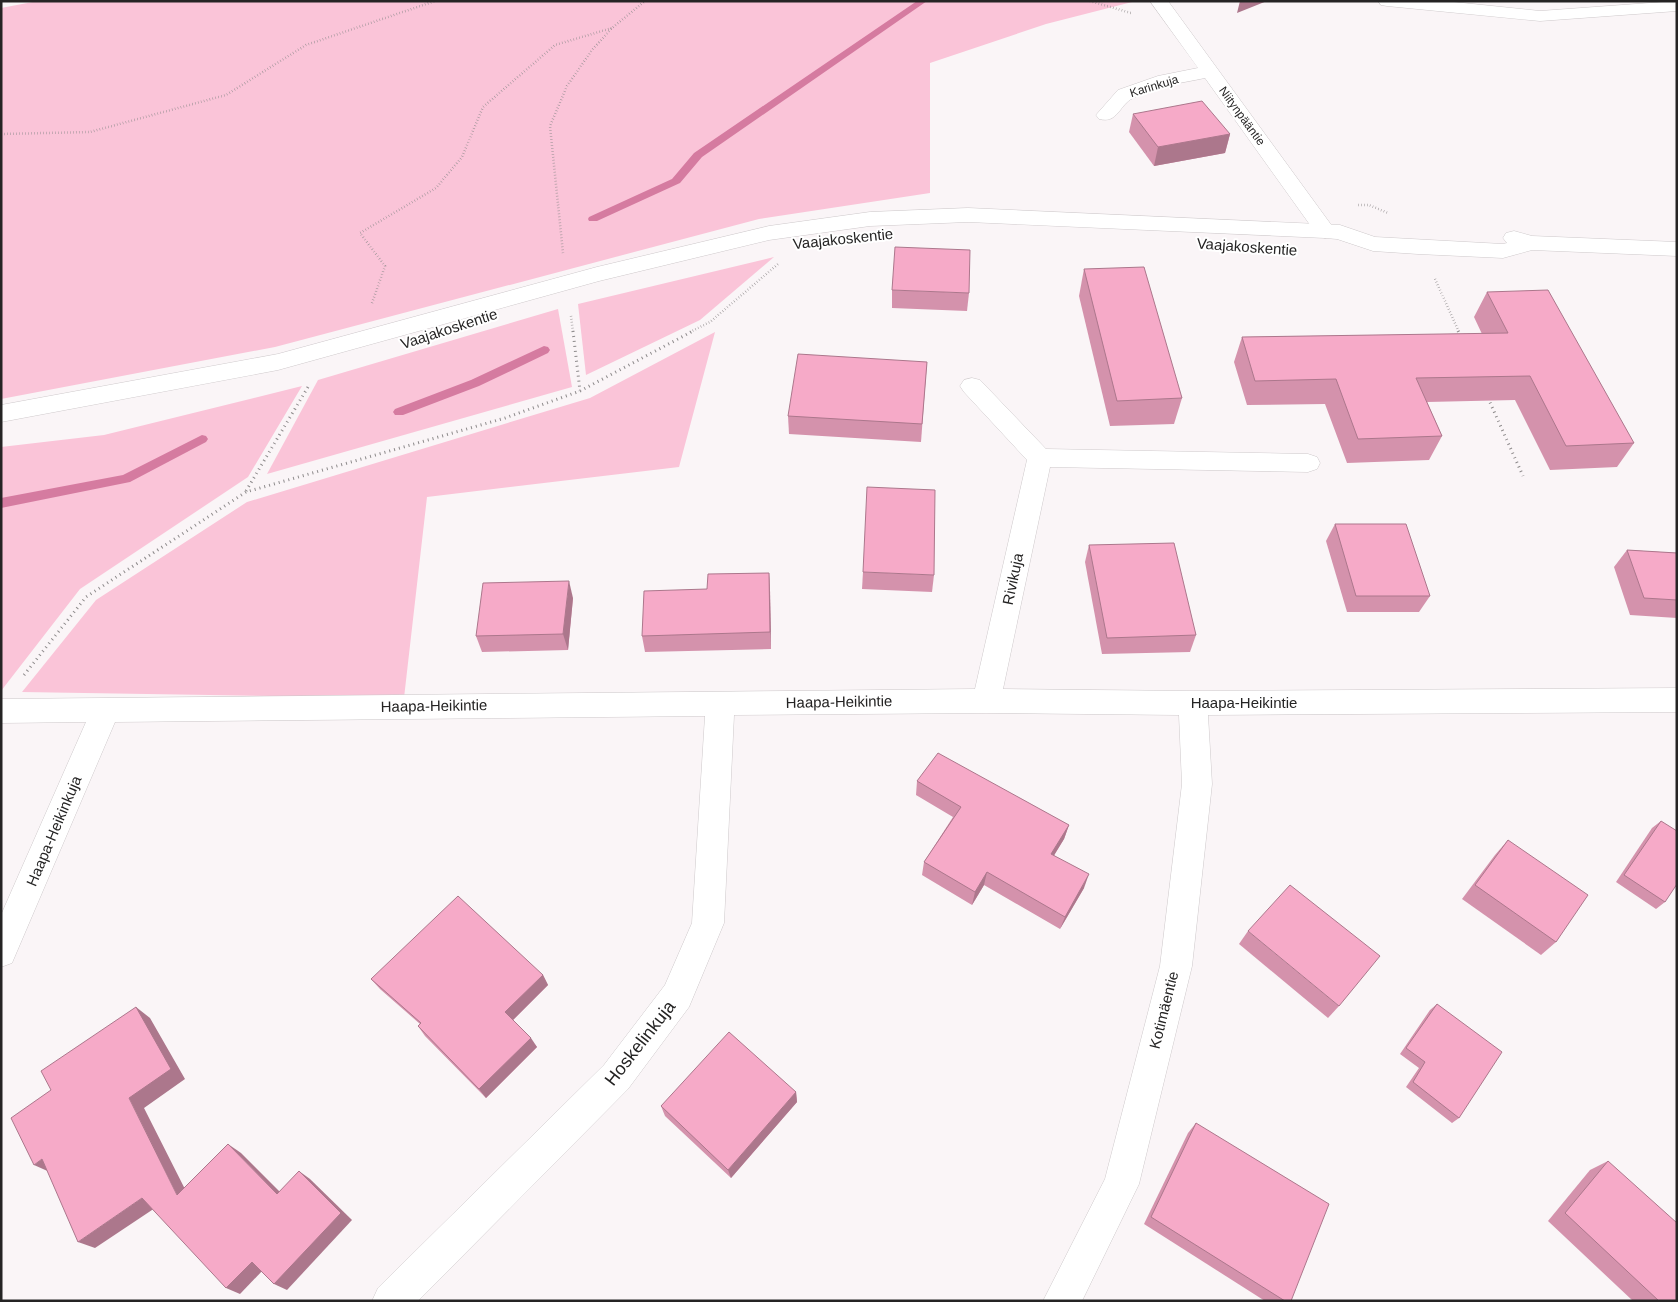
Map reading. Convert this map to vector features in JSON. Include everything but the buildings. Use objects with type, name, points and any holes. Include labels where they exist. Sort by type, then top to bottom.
[{"type":"street","name":"Niitynpääntie","points":[[1159,1],[1210,72],[1332,231]]},
{"type":"street","points":[[1387,1],[1540,16],[1677,6]]},
{"type":"street","name":"Karinkuja","points":[[1106,115],[1125,94],[1165,80],[1210,72]]},
{"type":"street","name":"Vaajakoskentie","points":[[1,414],[278,362],[499,300],[616,270],[770,233],[870,219],[968,215],[1332,231],[1373,244],[1503,252],[1531,243],[1677,249]]},
{"type":"street","points":[[972,386],[1040,458],[1308,462]]},
{"type":"street","name":"Rivikuja","points":[[986,701],[1040,458]]},
{"type":"street","name":"Haapa-Heikintie","points":[[1,711],[986,701],[1193,703],[1677,700]]},
{"type":"street","name":"Kotimäentie","points":[[1062,1301],[1121,1184],[1176,966],[1197,784],[1193,703]]},
{"type":"street","name":"Hoskelinkuja","points":[[391,1301],[616,1077],[677,996],[708,922],[720,704]]},
{"type":"street","name":"Haapa-Heikinkuja","points":[[1,952],[106,710]]},
{"type":"path","points":[[1,134],[90,132],[226,95],[306,44],[435,1]]},
{"type":"path","points":[[564,256],[553,170],[550,126],[567,86],[592,50],[612,28],[645,1]]},
{"type":"path","points":[[369,310],[385,266],[360,233],[436,188],[462,158],[483,107],[555,45],[612,28]]},
{"type":"path","points":[[19,681],[86,597],[246,492],[505,418],[580,391],[710,322],[783,260]]},
{"type":"path","points":[[1435,279],[1463,342]]},
{"type":"path","points":[[571,316],[580,391]]},
{"type":"path","points":[[246,492],[312,379]]},
{"type":"path","points":[[1487,396],[1524,476]]},
{"type":"shaded area","points":[[38,1],[1136,1],[1046,24],[930,63],[930,193],[759,219],[275,347],[1,399],[1,8]]},
{"type":"shaded area","points":[[774,257],[700,320],[586,375],[578,304]]},
{"type":"shaded area","points":[[558,309],[572,387],[267,474],[318,380]]},
{"type":"shaded area","points":[[715,332],[679,467],[427,497],[404,698],[22,692],[96,600],[247,502],[590,398]]},
{"type":"shaded area","points":[[302,386],[248,477],[80,589],[1,691],[1,447],[104,435]]},
{"type":"waterway","points":[[593,219],[676,181],[698,155],[923,1]]},
{"type":"waterway","points":[[399,412],[475,383],[544,350]]},
{"type":"waterway","points":[[1,503],[126,479],[202,439]]}]
